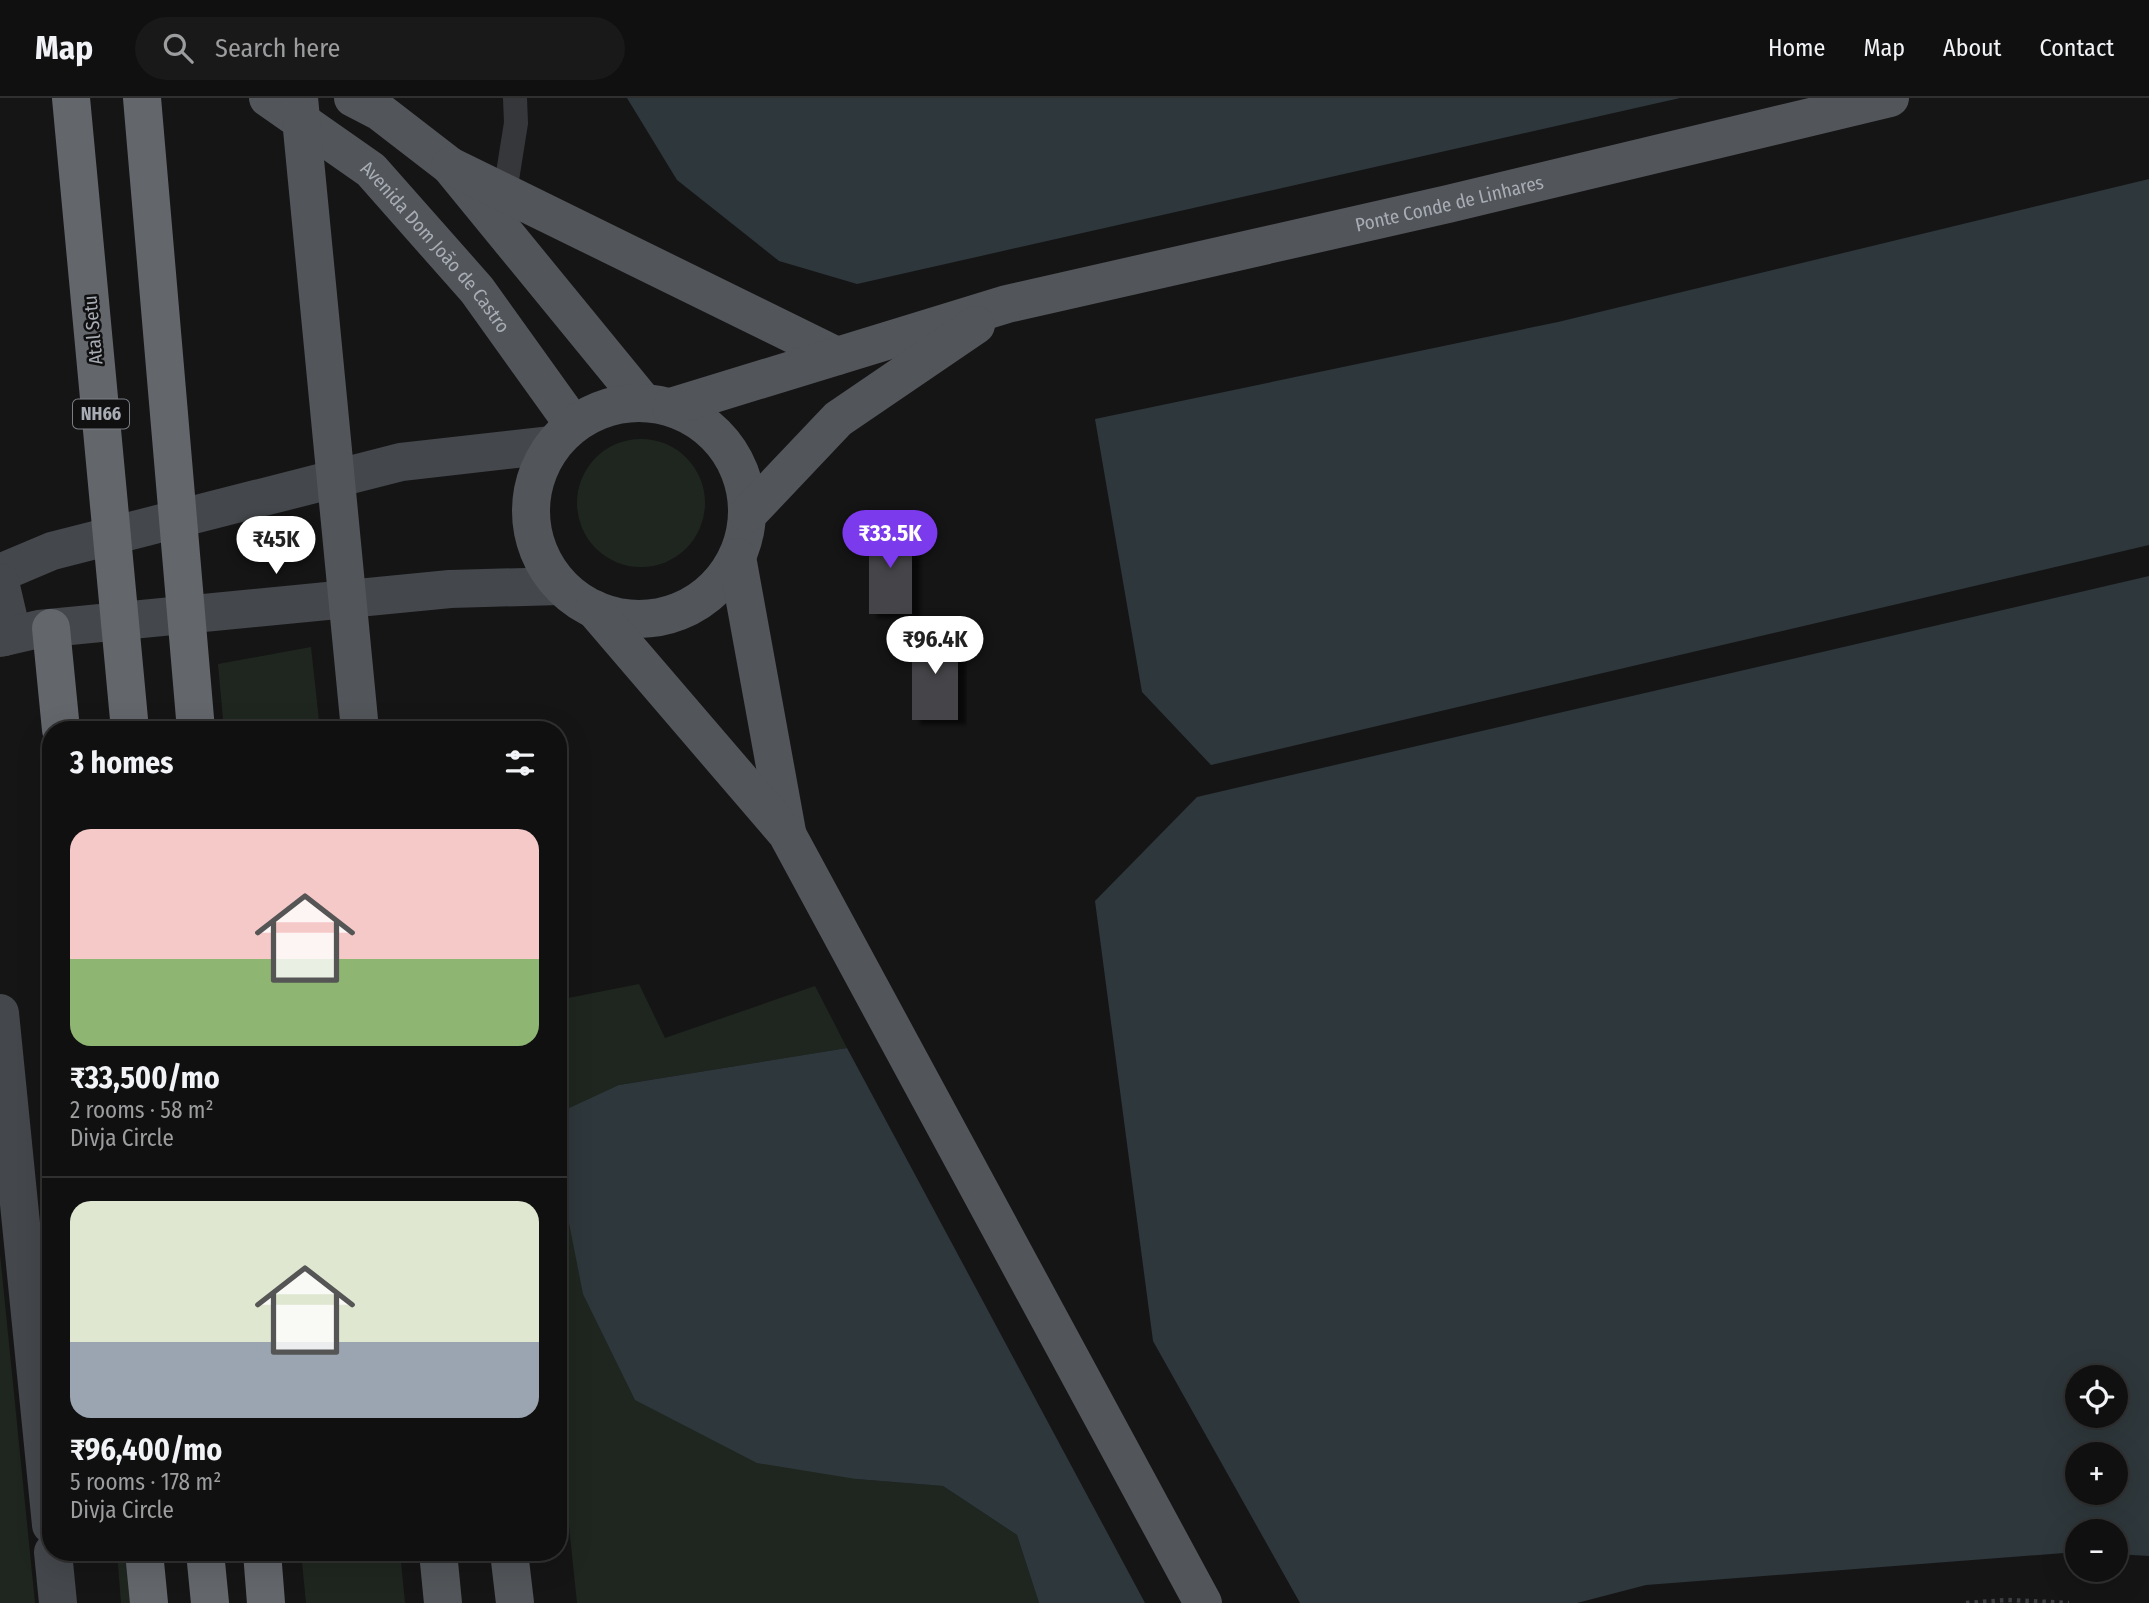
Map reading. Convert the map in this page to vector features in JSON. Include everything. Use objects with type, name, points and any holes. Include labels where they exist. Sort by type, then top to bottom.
[{"type":"highway","name":"Atal Setu","points":[[71,98],[129,721]]},
{"type":"highway","points":[[142,98],[195,721]]},
{"type":"highway","points":[[51,628],[60,721]]},
{"type":"highway","points":[[145,1561],[149,1603]]},
{"type":"highway","points":[[206,1561],[209,1603]]},
{"type":"highway","points":[[263,1561],[266,1603]]},
{"type":"main road","name":"Avenida Dom João de Castro","points":[[268,98],[371,170],[477,290],[563,435]]},
{"type":"main road","points":[[299,98],[359,721]]},
{"type":"main road","name":"Ponte Conde de Linhares","points":[[658,405],[837,356],[1007,304],[1434,207],[1891,98]]},
{"type":"main road","points":[[368,102],[450,166],[658,405]]},
{"type":"main road","points":[[450,166],[837,356]]},
{"type":"main road","points":[[748,514],[838,419],[1007,304]]},
{"type":"main road","points":[[594,610],[621,618],[649,618],[677,613],[702,600],[723,581],[737,557],[748,514],[745,486],[735,460],[719,438],[697,419],[658,405],[619,404],[595,412],[563,435],[537,472],[530,502],[532,533],[542,561],[561,586],[594,610],[787,834],[1203,1603]]},
{"type":"main road","points":[[0,573],[52,551],[401,462],[563,435]]},
{"type":"main road","points":[[737,557],[787,834]]},
{"type":"main road","points":[[0,582],[11,629],[2,637]]},
{"type":"main road","points":[[2,637],[51,628],[450,589],[561,586]]},
{"type":"main road","points":[[0,1013],[42,1435]]},
{"type":"main road","points":[[54,1561],[58,1603]]},
{"type":"main road","points":[[439,1561],[443,1603]]},
{"type":"main road","points":[[510,1561],[515,1603]]},
{"type":"lane","points":[[505,192],[516,123],[515,98]]},
{"type":"path","points":[[1966,1603],[2008,1600],[2068,1603]]},
{"type":"shaded area","points":[[627,98],[1680,98],[857,284],[779,261],[677,180]]},
{"type":"shaded area","points":[[2149,179],[2149,545],[1211,765],[1142,692],[1095,419],[1558,322]]},
{"type":"shaded area","points":[[641,439],[665,444],[686,458],[700,479],[705,503],[700,527],[686,548],[665,562],[641,567],[617,562],[596,548],[582,527],[577,503],[582,479],[596,458],[617,444]]},
{"type":"shaded area","points":[[2149,576],[2149,1556],[2128,1555],[2128,1519],[2065,1519],[2065,1553],[1646,1585],[1577,1603],[1300,1603],[1153,1341],[1095,901],[1197,797]]},
{"type":"shaded area","points":[[311,647],[319,721],[223,721],[218,664]]},
{"type":"shaded area","points":[[639,984],[665,1038],[815,986],[847,1048],[619,1085],[856,1479],[943,1486],[1017,1535],[1039,1603],[577,1603],[567,1507],[567,998]]},
{"type":"shaded area","points":[[847,1048],[1145,1603],[1039,1603],[1017,1535],[943,1486],[856,1479],[757,1463],[635,1400],[583,1294],[567,1213],[567,1109],[619,1085]]},
{"type":"shaded area","points":[[0,1254],[35,1603],[0,1603]]},
{"type":"shaded area","points":[[118,1561],[140,1561],[143,1603],[121,1603]]},
{"type":"shaded area","points":[[302,1561],[401,1561],[405,1603],[306,1603]]},
{"type":"building","points":[[869,525],[912,525],[912,614],[869,614]]},
{"type":"building","points":[[912,631],[958,631],[958,720],[912,720]]}]
